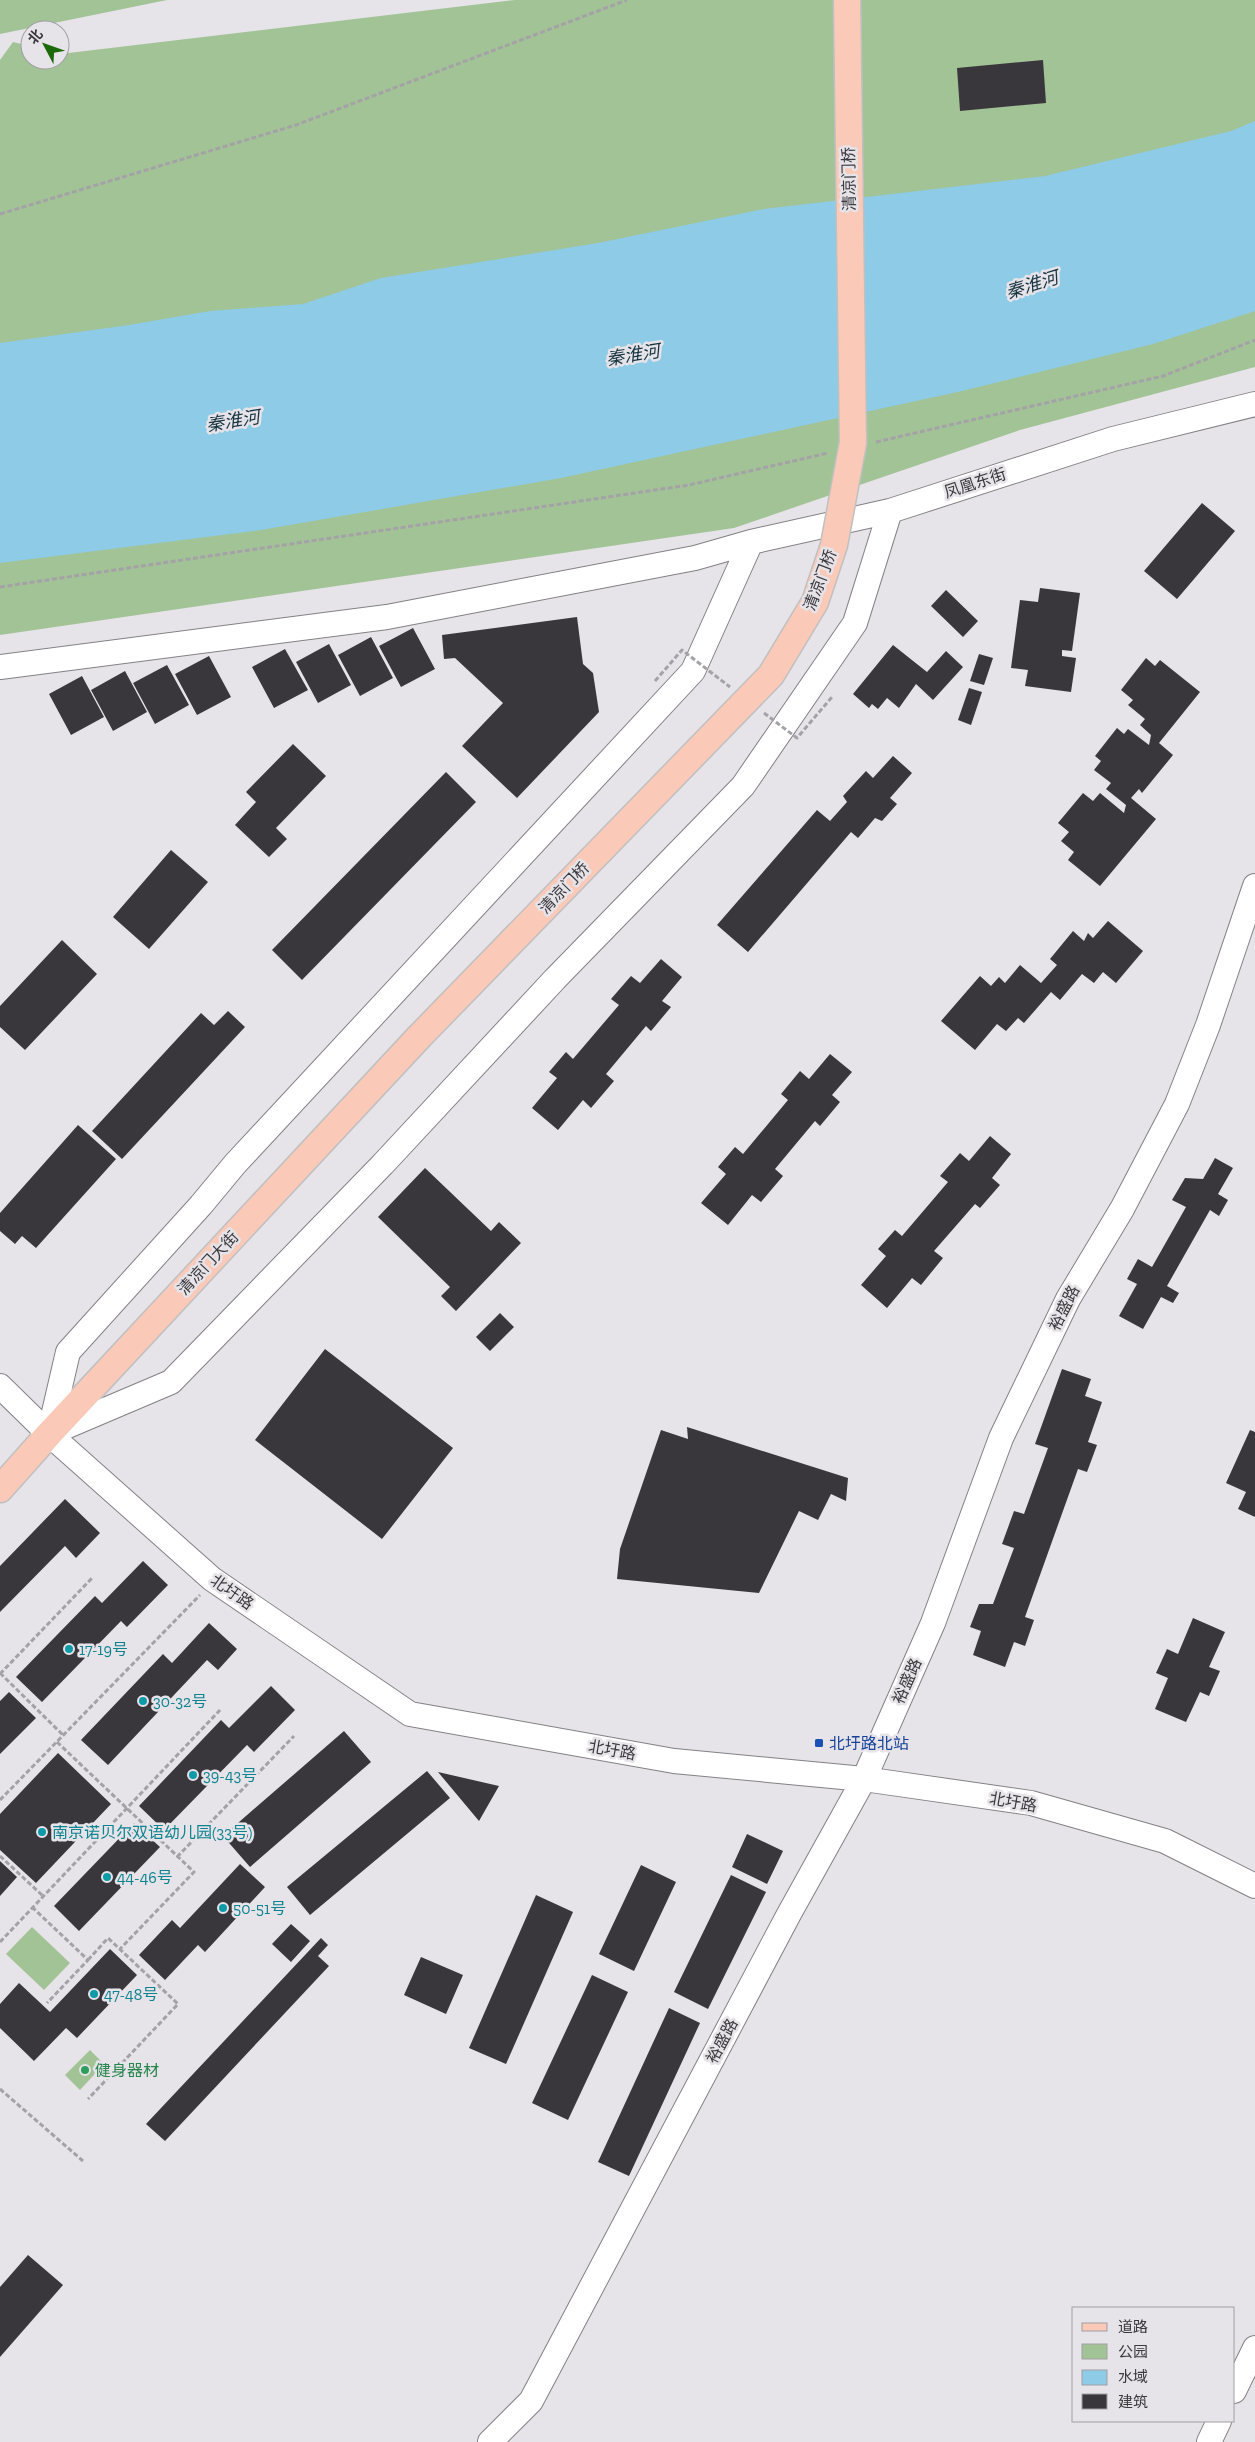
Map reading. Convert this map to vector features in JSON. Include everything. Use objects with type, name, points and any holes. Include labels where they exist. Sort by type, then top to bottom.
[{"type":"main road","name":"清凉门桥","points":[[418,1038],[771,675],[815,602],[834,545],[853,443],[847,0]]},
{"type":"main road","name":"清凉门大街","points":[[0,1489],[418,1038]]},
{"type":"street","name":"凤凰东街","points":[[0,667],[387,617],[695,558],[751,542],[890,511],[1113,439],[1255,404]]},
{"type":"street","points":[[49,1434],[171,1382],[383,1164],[555,979],[743,786],[855,623],[890,511]]},
{"type":"street","points":[[49,1434],[68,1352],[201,1206],[235,1164],[693,670],[751,542]]},
{"type":"street","name":"裕盛路","points":[[490,2442],[531,2401],[789,1914],[864,1779],[933,1623],[1001,1438],[1068,1299],[1122,1209],[1177,1104],[1218,998],[1255,886]]},
{"type":"street","name":"北圩路","points":[[0,1386],[49,1434],[214,1580],[410,1714],[674,1761],[864,1779],[1031,1803],[1165,1841],[1255,1886]]},
{"type":"street","points":[[1235,2389],[1255,2348]]},
{"type":"street","points":[[1209,2442],[1219,2422]]},
{"type":"path","points":[[0,214],[296,125],[627,0]]},
{"type":"path","points":[[873,442],[1164,376],[1255,340]]},
{"type":"path","points":[[0,587],[689,485],[834,451]]},
{"type":"path","points":[[64,1736],[0,1674],[93,1577]]},
{"type":"path","points":[[0,1800],[214,1580]]},
{"type":"path","points":[[0,1942],[220,1710]]},
{"type":"path","points":[[177,1857],[294,1736]]},
{"type":"path","points":[[57,1742],[194,1872],[120,1949]]},
{"type":"path","points":[[0,1856],[43,1896]]},
{"type":"path","points":[[32,1907],[88,1960]]},
{"type":"path","points":[[47,2003],[108,1938],[178,2004],[88,2099]]},
{"type":"path","points":[[0,2089],[83,2162]]},
{"type":"green space","points":[[0,0],[167,0],[69,20],[20,20],[20,30],[0,34]]},
{"type":"green space","points":[[515,0],[1255,0],[1255,367],[1020,430],[734,528],[0,635],[0,60],[13,42],[20,44],[20,70],[70,70],[70,53]]},
{"type":"green space","points":[[32,1927],[70,1963],[44,1990],[6,1954]]},
{"type":"green space","name":"健身器材","points":[[90,2050],[104,2064],[80,2090],[65,2075]]},
{"type":"water","name":"秦淮河","points":[[1255,121],[1255,311],[1153,344],[962,391],[561,478],[261,530],[0,563],[0,343],[129,325],[210,311],[303,304],[381,278],[598,243],[764,209],[1045,176],[1231,131]]},
{"type":"building","points":[[1043,60],[1046,103],[960,111],[957,68]]},
{"type":"building","points":[[1202,503],[1235,531],[1177,599],[1144,571]]},
{"type":"building","points":[[1040,588],[1080,593],[1072,651],[1062,650],[1062,656],[1076,658],[1071,692],[1025,686],[1028,670],[1011,668],[1020,600],[1038,602]]},
{"type":"building","points":[[946,590],[978,621],[963,637],[931,606]]},
{"type":"building","points":[[577,617],[583,664],[593,673],[599,712],[517,798],[462,746],[503,703],[455,658],[444,659],[442,635]]},
{"type":"building","points":[[413,628],[435,669],[401,687],[379,646]]},
{"type":"building","points":[[371,637],[393,678],[360,696],[338,655]]},
{"type":"building","points":[[329,644],[351,685],[318,703],[296,662]]},
{"type":"building","points":[[893,645],[927,672],[946,651],[963,667],[933,700],[916,684],[899,708],[887,698],[878,709],[872,704],[869,708],[853,694]]},
{"type":"building","points":[[285,649],[308,690],[274,708],[252,667]]},
{"type":"building","points":[[979,654],[993,658],[984,685],[970,681]]},
{"type":"building","points":[[209,656],[231,697],[197,715],[175,674]]},
{"type":"building","points":[[1146,658],[1155,666],[1160,660],[1200,692],[1159,743],[1173,755],[1142,793],[1139,789],[1131,798],[1156,819],[1100,886],[1068,860],[1074,852],[1061,841],[1069,832],[1058,823],[1083,793],[1093,801],[1100,793],[1124,813],[1126,805],[1106,789],[1111,783],[1094,770],[1101,761],[1095,756],[1117,728],[1124,734],[1128,729],[1149,745],[1151,735],[1140,725],[1145,719],[1128,705],[1133,700],[1121,690]]},
{"type":"building","points":[[167,665],[189,705],[155,724],[133,683]]},
{"type":"building","points":[[125,671],[147,712],[113,731],[91,690]]},
{"type":"building","points":[[82,676],[104,717],[71,735],[49,694]]},
{"type":"building","points":[[969,688],[982,692],[971,725],[958,720]]},
{"type":"building","points":[[293,744],[326,776],[276,828],[287,839],[269,857],[235,825],[256,802],[246,792]]},
{"type":"building","points":[[893,756],[912,773],[890,798],[897,804],[882,821],[875,818],[858,838],[851,832],[748,952],[717,925],[817,810],[830,821],[847,802],[843,796],[866,771],[873,778]]},
{"type":"building","points":[[446,772],[476,802],[302,980],[272,950]]},
{"type":"building","points":[[171,850],[208,882],[149,949],[113,917]]},
{"type":"building","points":[[1108,921],[1143,951],[1116,983],[1103,972],[1094,983],[1082,974],[1060,1000],[1051,992],[1024,1023],[1018,1018],[1006,1031],[997,1024],[975,1050],[941,1021],[980,976],[991,986],[999,977],[1005,983],[1020,965],[1041,983],[1057,965],[1050,959],[1073,931],[1084,941],[1088,933],[1093,938]]},
{"type":"building","points":[[62,940],[97,974],[25,1050],[0,1027],[0,1006]]},
{"type":"building","points":[[661,959],[682,977],[662,1001],[671,1007],[651,1031],[646,1026],[606,1074],[614,1081],[591,1108],[583,1100],[558,1130],[532,1108],[557,1078],[549,1072],[566,1052],[573,1059],[619,1005],[611,999],[631,976],[640,983]]},
{"type":"building","points":[[228,1011],[245,1027],[122,1159],[92,1131],[201,1013],[214,1025]]},
{"type":"building","points":[[830,1054],[852,1072],[832,1095],[840,1102],[820,1126],[815,1121],[775,1169],[783,1176],[761,1202],[752,1195],[728,1225],[701,1203],[726,1174],[718,1167],[735,1147],[743,1154],[788,1100],[781,1094],[800,1071],[809,1079]]},
{"type":"building","points":[[78,1125],[116,1159],[36,1248],[22,1236],[15,1244],[0,1231],[0,1213]]},
{"type":"building","points":[[990,1136],[1011,1154],[992,1178],[1000,1185],[980,1208],[975,1204],[934,1251],[943,1258],[921,1285],[912,1278],[887,1308],[861,1285],[886,1256],[878,1249],[895,1230],[902,1236],[948,1182],[940,1176],[960,1153],[969,1161]]},
{"type":"building","points":[[1215,1158],[1233,1168],[1218,1194],[1228,1200],[1219,1216],[1210,1210],[1167,1286],[1179,1293],[1173,1303],[1161,1297],[1143,1329],[1119,1316],[1137,1284],[1127,1279],[1138,1259],[1152,1267],[1186,1207],[1172,1200],[1185,1178],[1203,1179]]},
{"type":"building","points":[[425,1168],[491,1231],[499,1222],[521,1243],[456,1311],[441,1296],[450,1287],[378,1217]]},
{"type":"building","points":[[500,1313],[514,1327],[490,1351],[476,1337]]},
{"type":"building","points":[[325,1349],[453,1448],[382,1539],[255,1440]]},
{"type":"building","points":[[1062,1369],[1091,1379],[1085,1396],[1102,1402],[1088,1442],[1097,1445],[1087,1472],[1078,1469],[1025,1617],[1034,1620],[1025,1646],[1014,1642],[1005,1667],[973,1655],[981,1631],[970,1627],[979,1604],[993,1604],[1014,1548],[1002,1544],[1014,1511],[1024,1514],[1048,1448],[1035,1444]]},
{"type":"building","points":[[687,1427],[848,1478],[846,1501],[831,1494],[818,1520],[799,1511],[759,1593],[617,1579],[620,1549],[661,1430],[688,1439]]},
{"type":"building","points":[[1250,1430],[1255,1432],[1255,1517],[1238,1509],[1246,1492],[1226,1483]]},
{"type":"building","points":[[65,1499],[100,1533],[76,1558],[65,1546],[0,1612],[0,1566]]},
{"type":"building","name":"17-19号","points":[[143,1561],[168,1585],[127,1627],[121,1621],[42,1702],[16,1677],[95,1596],[102,1603]]},
{"type":"building","points":[[1193,1618],[1225,1632],[1209,1667],[1220,1671],[1209,1696],[1200,1692],[1186,1722],[1155,1709],[1168,1678],[1156,1673],[1167,1649],[1178,1654]]},
{"type":"building","name":"30-32号","points":[[209,1623],[237,1649],[218,1670],[207,1660],[108,1765],[81,1740],[163,1654],[172,1663]]},
{"type":"building","name":"39-43号","points":[[271,1686],[295,1710],[254,1752],[247,1745],[164,1830],[139,1806],[221,1720],[229,1728]]},
{"type":"building","points":[[9,1692],[36,1718],[0,1754],[0,1701]]},
{"type":"building","points":[[344,1731],[371,1762],[250,1867],[223,1836]]},
{"type":"building","name":"南京诺贝尔双语幼儿园(33号)","points":[[58,1753],[111,1804],[36,1883],[0,1850],[0,1814]]},
{"type":"building","points":[[427,1771],[450,1798],[310,1915],[287,1887]]},
{"type":"building","points":[[438,1772],[499,1786],[479,1821]]},
{"type":"building","name":"44-46号","points":[[134,1823],[160,1847],[79,1931],[54,1906]]},
{"type":"building","points":[[747,1834],[783,1851],[767,1884],[732,1867]]},
{"type":"building","points":[[0,1861],[17,1877],[0,1896]]},
{"type":"building","name":"50-51号","points":[[240,1864],[265,1887],[205,1952],[198,1945],[165,1980],[139,1955],[172,1920],[180,1928]]},
{"type":"building","points":[[641,1865],[676,1882],[634,1971],[599,1954]]},
{"type":"building","points":[[731,1875],[766,1892],[708,2009],[674,1992]]},
{"type":"building","points":[[536,1895],[573,1912],[506,2064],[469,2048]]},
{"type":"building","points":[[291,1924],[310,1941],[291,1962],[272,1944]]},
{"type":"building","points":[[321,1938],[328,1945],[318,1956],[329,1966],[165,2141],[146,2124]]},
{"type":"building","points":[[110,1949],[137,1975],[77,2038],[66,2028],[34,2061],[0,2028],[0,2004],[19,1983],[50,2012]]},
{"type":"building","points":[[421,1957],[463,1975],[446,2014],[404,1995]]},
{"type":"building","points":[[592,1975],[628,1992],[568,2120],[532,2103]]},
{"type":"building","points":[[669,2008],[700,2023],[629,2176],[598,2162]]},
{"type":"building","points":[[28,2255],[63,2285],[0,2357],[0,2287]]},
{"type":"place","name":"17-19号","points":[[69,1649]]},
{"type":"place","name":"30-32号","points":[[143,1701]]},
{"type":"place","name":"北圩路北站","points":[[819,1743]]},
{"type":"place","name":"39-43号","points":[[193,1775]]},
{"type":"place","name":"南京诺贝尔双语幼儿园(33号)","points":[[42,1832]]},
{"type":"place","name":"44-46号","points":[[107,1877]]},
{"type":"place","name":"50-51号","points":[[223,1908]]},
{"type":"place","name":"47-48号","points":[[94,1994]]},
{"type":"place","name":"健身器材","points":[[85,2070]]}]
